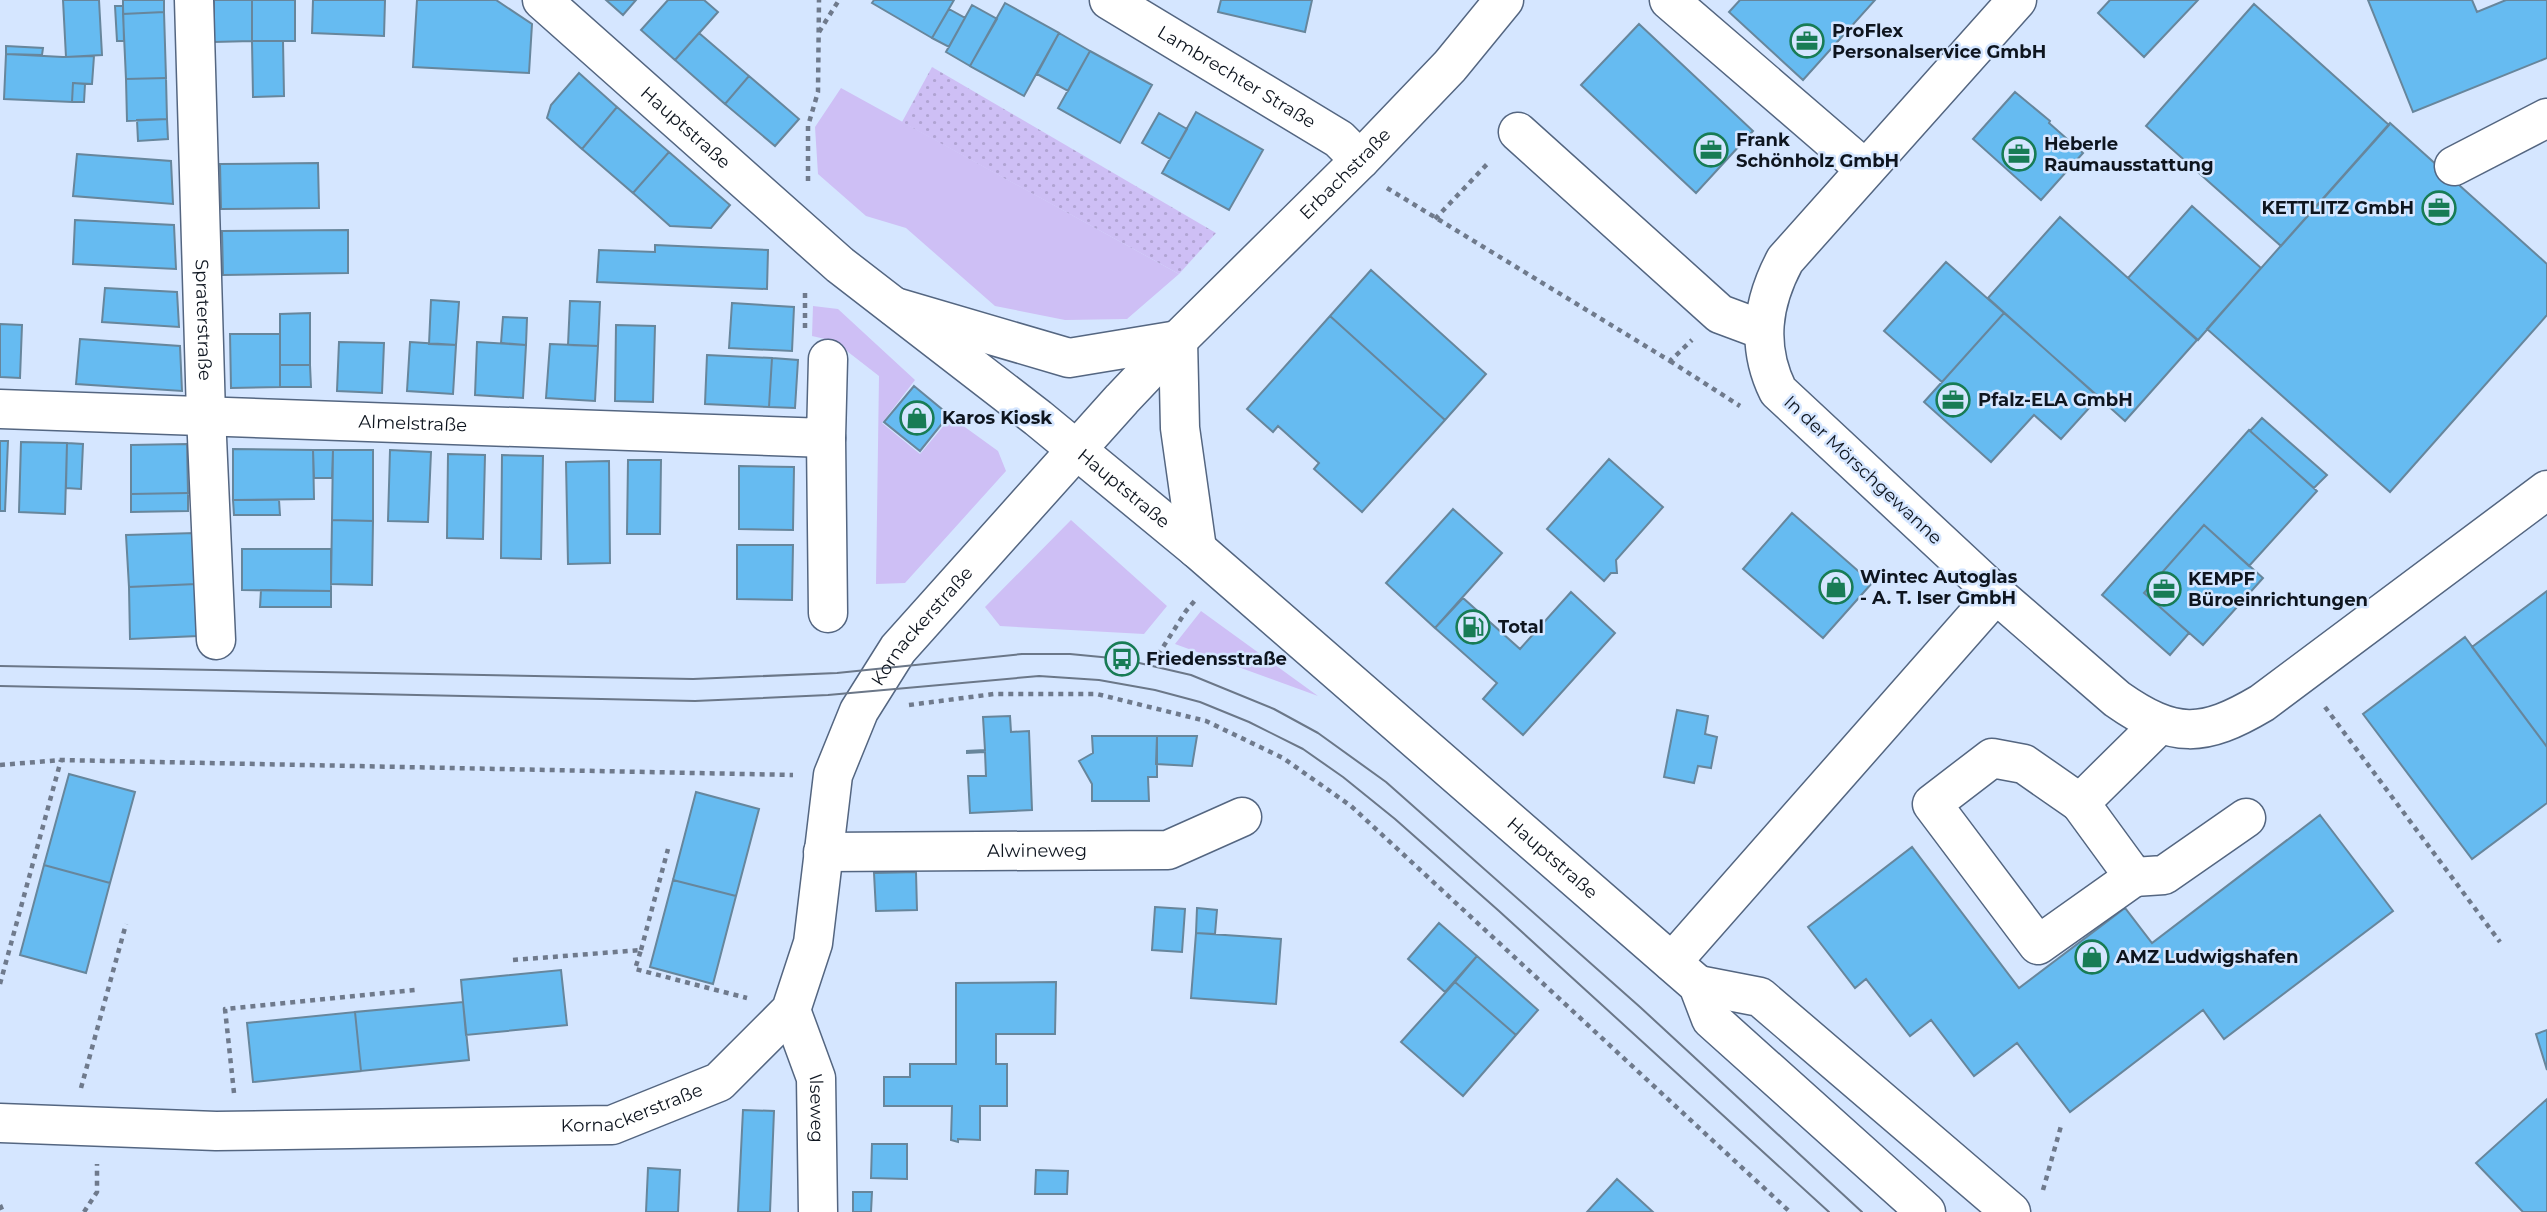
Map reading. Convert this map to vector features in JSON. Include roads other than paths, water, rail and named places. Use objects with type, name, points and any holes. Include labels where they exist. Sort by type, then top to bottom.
[{"type":"street","name":"Spraterstraße","points":[[194,0],[206,415],[216,640]]},
{"type":"street","name":"Hauptstraße","points":[[542,0],[840,265],[1078,450],[1209,559],[1685,973],[1711,1019],[1926,1212]]},
{"type":"street","name":"Erbachstraße","points":[[1078,450],[1178,340],[1360,160],[1450,66],[1504,0]]},
{"type":"street","points":[[1669,0],[1865,169]]},
{"type":"street","name":"In der Mörschgewanne","points":[[2017,0],[1785,260],[1773,283],[1763,330],[1764,352],[1778,391],[1996,594],[2138,714],[2181,730],[2202,729],[2220,725],[2262,703],[2547,490]]},
{"type":"street","name":"Lambrechter Straße","points":[[1122,3],[1339,139],[1360,160]]},
{"type":"street","points":[[2454,166],[2547,118]]},
{"type":"street","points":[[1518,132],[1720,314],[1763,330]]},
{"type":"street","points":[[895,307],[1069,358],[1178,340],[1180,428],[1209,559]]},
{"type":"street","points":[[828,359],[828,613]]},
{"type":"street","name":"Almelstraße","points":[[0,409],[826,438]]},
{"type":"street","name":"Kornackerstraße","points":[[0,1123],[239,1131],[612,1125],[719,1082],[791,1010],[813,943],[833,775],[859,711],[898,649],[1078,450]]},
{"type":"street","points":[[1996,594],[1685,973],[1760,997],[2026,1204]]},
{"type":"street","points":[[2080,803],[2160,724]]},
{"type":"street","points":[[2134,877],[2080,803],[2024,764],[1992,758],[1932,804],[2038,945],[2134,877],[2164,875],[2246,818]]},
{"type":"street","name":"Alwineweg","points":[[823,852],[1168,850],[1241,817]]},
{"type":"street","name":"Ilseweg","points":[[791,1010],[816,1078],[818,1212]]},
{"type":"tram line","points":[[0,666],[693,679],[837,673],[1022,654],[1070,654],[1122,659],[1191,675],[1274,709],[1318,733],[1386,782],[1640,1007],[1862,1212]]},
{"type":"tram line","points":[[0,686],[695,701],[828,695],[1039,676],[1099,680],[1155,690],[1200,702],[1249,722],[1303,749],[1395,819],[1829,1212]]},
{"type":"place","name":"ProFlex Personalservice GmbH","points":[[1807,41]]},
{"type":"place","name":"Frank Schönholz GmbH","points":[[1711,150]]},
{"type":"place","name":"Heberle Raumausstattung","points":[[2019,154]]},
{"type":"place","name":"KETTLITZ GmbH","points":[[2439,208]]},
{"type":"place","name":"Pfalz-ELA GmbH","points":[[1953,400]]},
{"type":"place","name":"Karos Kiosk","points":[[917,418]]},
{"type":"place","name":"Wintec Autoglas - A. T. Iser GmbH","points":[[1836,587]]},
{"type":"place","name":"KEMPF Büroeinrichtungen","points":[[2164,589]]},
{"type":"place","name":"Total","points":[[1473,627]]},
{"type":"place","name":"Friedensstraße","points":[[1122,659]]},
{"type":"place","name":"AMZ Ludwigshafen","points":[[2092,957]]}]
